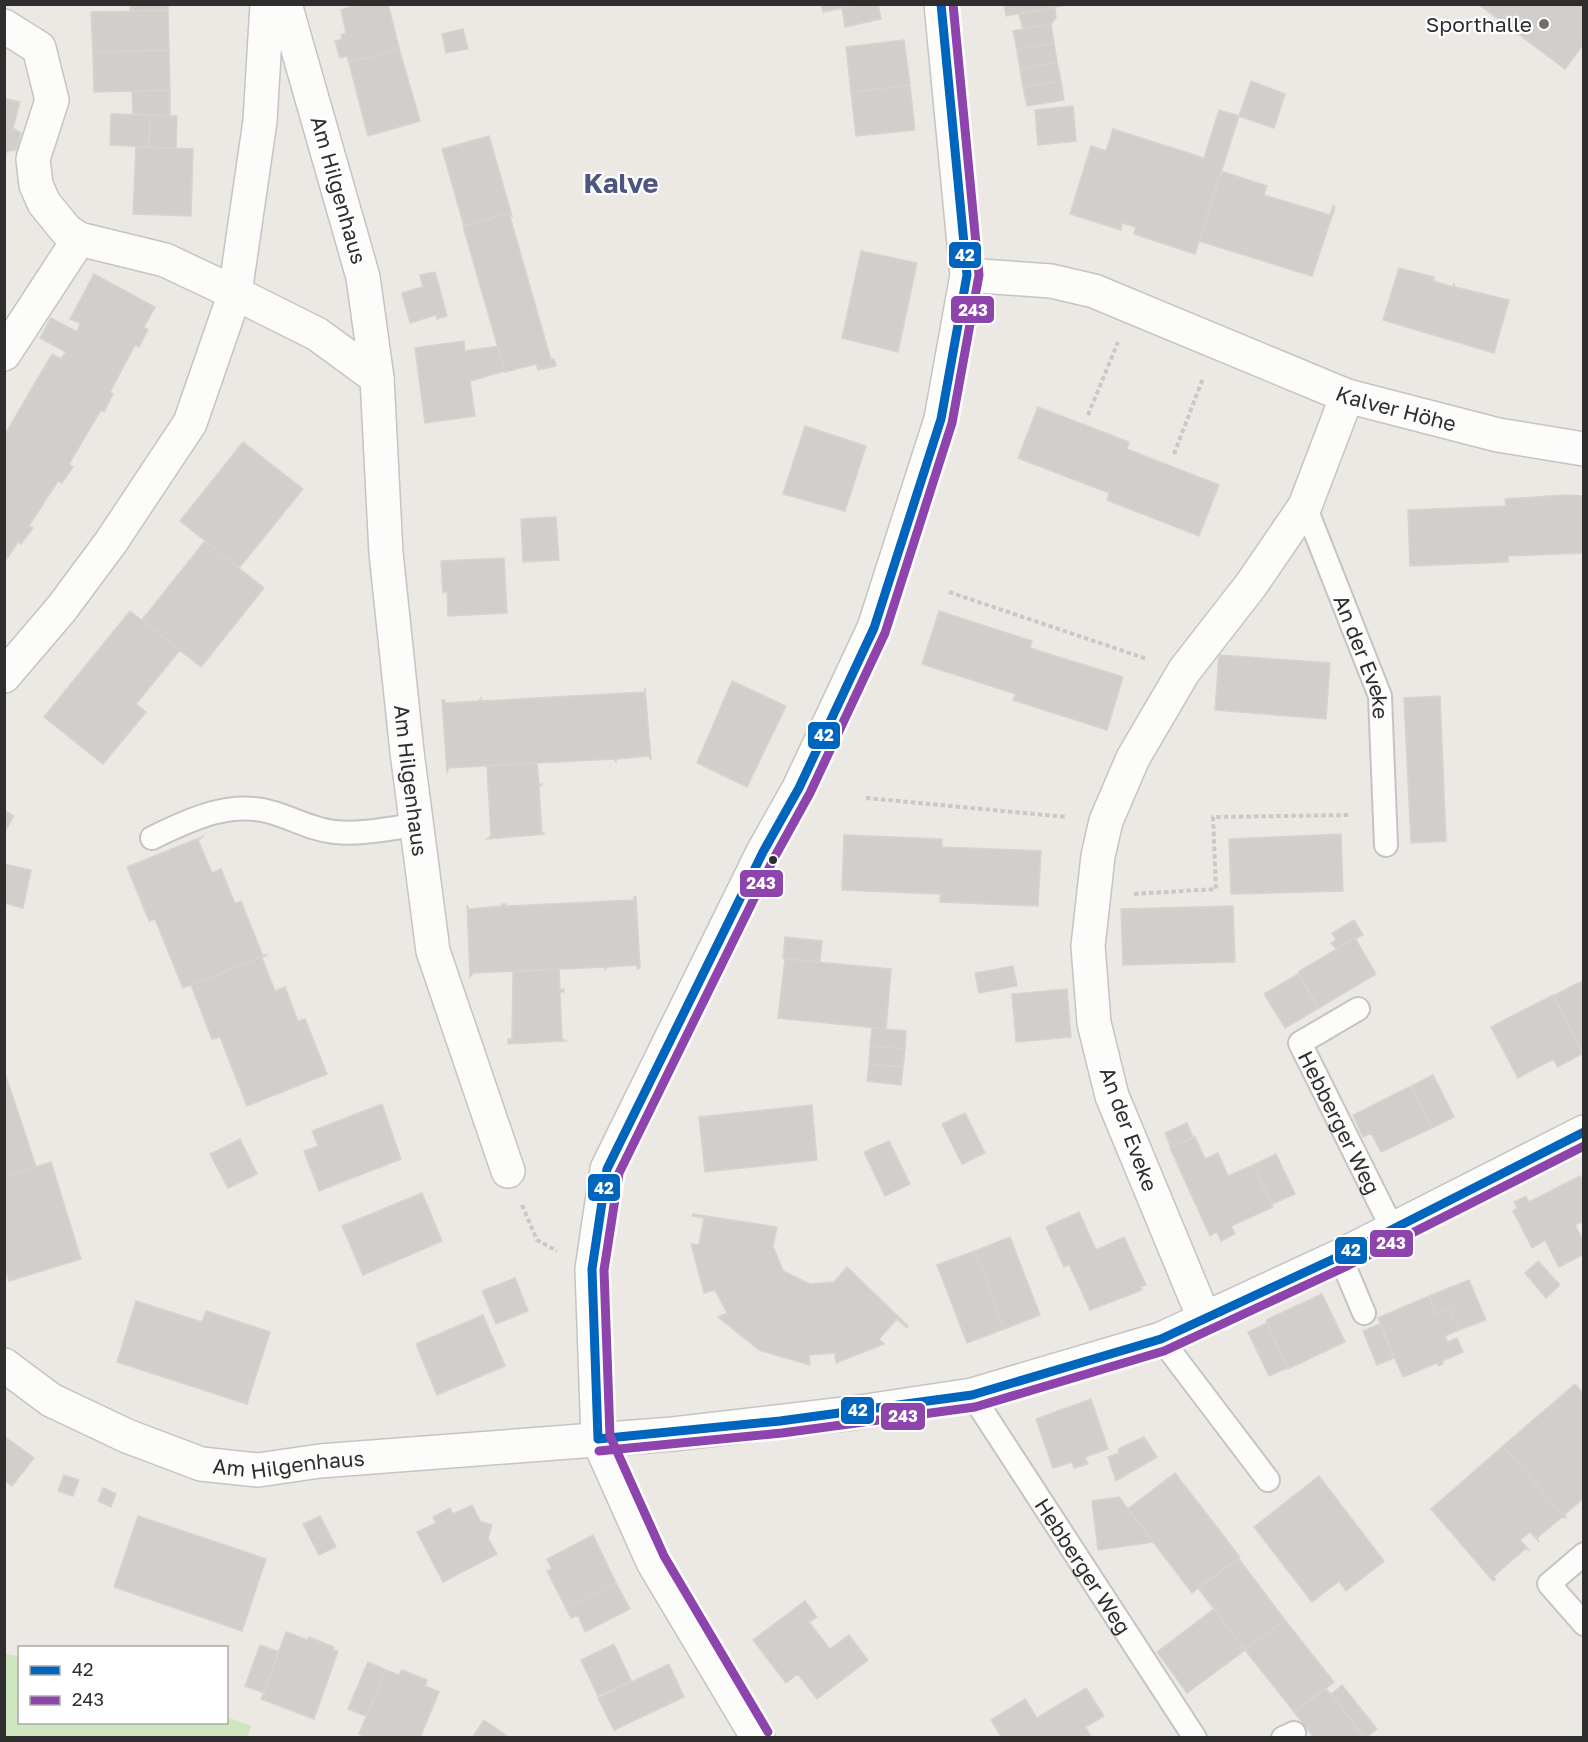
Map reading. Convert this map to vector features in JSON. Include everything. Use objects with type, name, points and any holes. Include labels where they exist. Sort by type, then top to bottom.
[{"type":"street","points":[[4,676],[62,608],[111,542],[190,423],[235,293],[260,122],[267,4]]},
{"type":"street","name":"Am Hilgenhaus","points":[[285,4],[363,277],[377,378],[386,553],[433,951],[508,1171]]},
{"type":"street","points":[[758,1737],[653,1562],[598,1439],[592,1269],[607,1169],[763,852],[799,788],[874,628],[941,420],[967,275],[940,4]]},
{"type":"street","points":[[4,26],[39,48],[52,100],[33,159],[36,185],[44,202],[58,221],[79,239],[165,260],[235,293],[317,334],[377,378]]},
{"type":"street","points":[[4,354],[79,239]]},
{"type":"street","name":"Kalver Höhe","points":[[967,275],[1051,281],[1094,291],[1134,305],[1347,396],[1497,435],[1584,449]]},
{"type":"street","name":"An der Eveke","points":[[1204,1318],[1112,1096],[1094,1023],[1088,946],[1098,856],[1106,821],[1133,758],[1184,671],[1251,585],[1305,506],[1347,396]]},
{"type":"street","points":[[598,1439],[674,1434],[972,1395],[1161,1339],[1340,1256],[1584,1132]]},
{"type":"street","name":"Am Hilgenhaus","points":[[4,1365],[51,1400],[127,1436],[201,1464],[258,1470],[320,1461],[598,1439]]},
{"type":"lane","name":"An der Eveke","points":[[1305,506],[1380,696],[1386,845]]},
{"type":"lane","points":[[152,838],[193,817],[233,809],[271,812],[309,827],[335,832],[417,825]]},
{"type":"lane","name":"Hebberger Weg","points":[[1358,1010],[1300,1043],[1393,1230]]},
{"type":"lane","points":[[1340,1256],[1364,1313]]},
{"type":"lane","points":[[1161,1339],[1268,1480]]},
{"type":"lane","name":"Hebberger Weg","points":[[972,1395],[1196,1737]]},
{"type":"lane","points":[[1584,1554],[1549,1584],[1584,1624]]},
{"type":"path","points":[[1088,415],[1134,305]]},
{"type":"path","points":[[1174,454],[1217,341]]},
{"type":"path","points":[[949,592],[1184,671]]},
{"type":"path","points":[[866,798],[1106,821]]},
{"type":"path","points":[[1094,896],[1216,889],[1213,817],[1384,815]]},
{"type":"path","points":[[508,1171],[537,1240],[592,1269]]},
{"type":"green space","points":[[5,1654],[18,1656],[18,1724],[228,1724],[228,1717],[251,1726],[247,1738],[5,1737]]},
{"type":"building","points":[[130,4],[168,4],[168,10],[130,11]]},
{"type":"building","points":[[360,4],[388,4],[399,48],[349,63],[347,56],[340,58],[335,41],[342,39],[341,35],[346,33],[341,10]]},
{"type":"building","points":[[821,4],[860,4],[823,12]]},
{"type":"building","points":[[860,4],[878,4],[881,19],[845,27],[842,8]]},
{"type":"building","points":[[1004,4],[1072,4],[1006,16]]},
{"type":"building","name":"Sporthalle","points":[[1478,4],[1584,4],[1584,44],[1565,69]]},
{"type":"building","points":[[1055,8],[1056,18],[1051,24],[1023,29],[1019,14]]},
{"type":"building","points":[[168,10],[169,50],[93,52],[91,12]]},
{"type":"building","points":[[1051,24],[1054,43],[1017,50],[1013,31]]},
{"type":"building","points":[[463,29],[468,49],[446,53],[442,34]]},
{"type":"building","points":[[904,40],[910,85],[851,92],[846,47]]},
{"type":"building","points":[[1054,43],[1057,62],[1020,69],[1017,50]]},
{"type":"building","points":[[399,48],[420,121],[368,136],[349,63]]},
{"type":"building","points":[[169,50],[170,90],[94,92],[93,52]]},
{"type":"building","points":[[1057,62],[1061,81],[1023,87],[1020,69]]},
{"type":"building","points":[[1061,81],[1064,100],[1027,106],[1023,87]]},
{"type":"building","points":[[1251,81],[1285,94],[1274,128],[1239,116]]},
{"type":"building","points":[[910,85],[915,130],[856,136],[851,92]]},
{"type":"building","points":[[170,90],[170,116],[133,114],[132,91]]},
{"type":"building","points":[[4,98],[20,102],[13,128],[21,133],[17,150],[7,151],[4,161]]},
{"type":"building","points":[[1073,106],[1076,141],[1038,145],[1035,110]]},
{"type":"building","points":[[1219,110],[1239,116],[1195,254],[1134,234],[1136,227],[1122,223],[1121,230],[1070,214],[1091,146],[1106,151],[1113,129],[1204,158]]},
{"type":"building","points":[[111,114],[150,115],[149,147],[110,145]]},
{"type":"building","points":[[150,115],[177,116],[176,148],[149,147]]},
{"type":"building","points":[[489,136],[512,216],[509,213],[464,226],[442,149]]},
{"type":"building","points":[[136,147],[193,149],[191,216],[133,214]]},
{"type":"building","points":[[1221,171],[1267,186],[1264,195],[1330,215],[1333,206],[1335,207],[1312,276],[1199,241]]},
{"type":"building","points":[[509,213],[551,360],[554,359],[556,366],[538,370],[536,364],[505,372],[463,226]]},
{"type":"building","points":[[861,251],[917,263],[898,352],[842,338]]},
{"type":"building","points":[[1399,268],[1434,277],[1433,281],[1453,287],[1454,283],[1455,287],[1509,300],[1494,353],[1383,320]]},
{"type":"building","points":[[435,272],[447,316],[437,319],[436,315],[410,323],[402,293],[423,287],[420,275]]},
{"type":"building","points":[[94,274],[155,307],[144,327],[148,330],[139,347],[135,345],[110,392],[113,394],[104,412],[101,410],[69,464],[73,467],[62,483],[58,481],[29,526],[33,528],[21,544],[18,542],[4,563],[4,436],[52,354],[61,359],[66,352],[40,338],[51,318],[77,332],[80,323],[70,319]]},
{"type":"building","points":[[464,341],[465,351],[498,346],[505,371],[470,381],[475,416],[425,423],[415,348]]},
{"type":"building","points":[[1038,407],[1129,442],[1127,449],[1219,485],[1199,536],[1107,500],[1109,493],[1018,458]]},
{"type":"building","points":[[805,426],[866,446],[845,511],[783,494]]},
{"type":"building","points":[[243,442],[303,489],[239,568],[180,521]]},
{"type":"building","points":[[1584,496],[1584,553],[1508,556],[1508,562],[1410,566],[1408,510],[1506,506],[1505,499]]},
{"type":"building","points":[[556,517],[559,560],[523,562],[521,519]]},
{"type":"building","points":[[205,541],[264,588],[201,667],[142,620]]},
{"type":"building","points":[[504,558],[507,613],[448,616],[447,592],[443,593],[441,561]]},
{"type":"building","points":[[130,611],[180,650],[136,704],[146,712],[103,764],[44,717]]},
{"type":"building","points":[[939,611],[1032,641],[1030,648],[1123,677],[1107,730],[1013,700],[1016,694],[922,664]]},
{"type":"building","points":[[1219,655],[1330,663],[1326,719],[1215,710]]},
{"type":"building","points":[[732,681],[786,706],[747,787],[697,763]]},
{"type":"building","points":[[645,688],[651,760],[649,756],[616,759],[616,762],[614,759],[449,768],[447,772],[442,700],[445,700],[445,703],[479,701],[481,698],[481,701],[645,692]]},
{"type":"building","points":[[1440,696],[1446,841],[1411,843],[1404,698]]},
{"type":"building","points":[[537,763],[539,784],[542,784],[539,787],[542,833],[545,834],[487,839],[491,836],[487,766]]},
{"type":"building","points":[[4,810],[14,816],[4,833]]},
{"type":"building","points":[[1341,834],[1343,891],[1231,894],[1229,839]]},
{"type":"building","points":[[844,835],[942,839],[942,847],[1041,851],[1038,906],[940,902],[940,894],[842,890]]},
{"type":"building","points":[[204,836],[198,840],[212,873],[221,869],[235,904],[241,901],[263,956],[183,988],[155,919],[149,921],[127,867]]},
{"type":"building","points":[[4,864],[31,870],[23,908],[4,903]]},
{"type":"building","points":[[636,897],[640,968],[637,969],[637,965],[607,967],[605,970],[605,967],[473,973],[470,977],[467,905],[469,909],[502,906],[502,904],[506,906],[634,900]]},
{"type":"building","points":[[1233,906],[1235,962],[1123,965],[1121,909]]},
{"type":"building","points":[[1354,920],[1363,935],[1336,949],[1331,943],[1336,940],[1332,933]]},
{"type":"building","points":[[785,937],[822,941],[820,962],[783,958]]},
{"type":"building","points":[[1355,938],[1376,974],[1319,1008],[1298,972]]},
{"type":"building","points":[[268,954],[262,958],[275,991],[285,987],[298,1021],[305,1019],[327,1074],[247,1106],[220,1037],[212,1039],[191,985]]},
{"type":"building","points":[[785,959],[891,969],[886,1029],[778,1018]]},
{"type":"building","points":[[1013,966],[1017,986],[979,993],[975,973]]},
{"type":"building","points":[[559,969],[560,990],[564,989],[564,992],[560,992],[562,1039],[566,1041],[508,1044],[508,1039],[512,1039],[513,972]]},
{"type":"building","points":[[1298,974],[1319,1008],[1285,1028],[1264,994]]},
{"type":"building","points":[[1584,980],[1584,1051],[1582,1052],[1553,996]]},
{"type":"building","points":[[1067,989],[1071,1037],[1016,1042],[1012,994]]},
{"type":"building","points":[[1553,995],[1583,1053],[1558,1067],[1553,1059],[1518,1078],[1491,1027]]},
{"type":"building","points":[[872,1028],[906,1031],[905,1049],[870,1046]]},
{"type":"building","points":[[870,1046],[905,1049],[903,1067],[869,1064]]},
{"type":"building","points":[[869,1064],[903,1067],[901,1085],[867,1081]]},
{"type":"building","points":[[4,1070],[36,1167],[4,1177]]},
{"type":"building","points":[[1433,1075],[1454,1117],[1432,1128],[1411,1086]]},
{"type":"building","points":[[1411,1086],[1432,1128],[1381,1152],[1371,1133],[1363,1137],[1353,1115]]},
{"type":"building","points":[[382,1104],[401,1159],[319,1191],[304,1151],[318,1146],[312,1131]]},
{"type":"building","points":[[812,1105],[817,1160],[705,1172],[699,1117]]},
{"type":"building","points":[[965,1113],[985,1153],[962,1164],[942,1124]]},
{"type":"building","points":[[1187,1123],[1193,1137],[1171,1148],[1165,1133]]},
{"type":"building","points":[[1195,1137],[1205,1159],[1218,1153],[1228,1176],[1253,1165],[1273,1207],[1231,1226],[1235,1234],[1221,1241],[1217,1232],[1210,1236],[1170,1148]]},
{"type":"building","points":[[240,1139],[257,1174],[228,1188],[210,1154]]},
{"type":"building","points":[[889,1141],[910,1184],[885,1196],[864,1152]]},
{"type":"building","points":[[1276,1154],[1295,1194],[1272,1204],[1253,1165]]},
{"type":"building","points":[[51,1162],[81,1259],[9,1281],[4,1266],[4,1177]]},
{"type":"building","points":[[1580,1176],[1584,1182],[1584,1221],[1575,1225],[1584,1242],[1584,1254],[1559,1267],[1545,1240],[1532,1248],[1513,1211],[1517,1208],[1514,1202],[1526,1196],[1529,1202]]},
{"type":"building","points":[[422,1193],[442,1241],[363,1275],[342,1226]]},
{"type":"building","points":[[1079,1212],[1096,1250],[1124,1237],[1146,1285],[1140,1287],[1142,1290],[1090,1310],[1069,1264],[1064,1267],[1046,1227]]},
{"type":"building","points":[[693,1214],[777,1227],[773,1246],[783,1271],[810,1284],[834,1282],[847,1267],[908,1326],[907,1328],[897,1319],[879,1339],[884,1344],[836,1363],[835,1353],[809,1355],[810,1365],[759,1350],[718,1317],[727,1313],[715,1290],[704,1293],[691,1244],[699,1245],[704,1218],[692,1216]]},
{"type":"building","points":[[1010,1237],[1040,1315],[1004,1329],[975,1251]]},
{"type":"building","points":[[975,1251],[1004,1329],[967,1343],[937,1265]]},
{"type":"building","points":[[1538,1261],[1560,1285],[1546,1298],[1525,1273]]},
{"type":"building","points":[[515,1278],[528,1311],[496,1324],[482,1291]]},
{"type":"building","points":[[1469,1280],[1486,1320],[1459,1330],[1450,1309],[1436,1314],[1429,1296]]},
{"type":"building","points":[[1322,1294],[1345,1342],[1288,1369],[1266,1320]]},
{"type":"building","points":[[1429,1296],[1436,1314],[1450,1309],[1459,1330],[1445,1336],[1448,1342],[1457,1338],[1463,1352],[1442,1361],[1443,1364],[1438,1366],[1437,1363],[1403,1377],[1378,1318]]},
{"type":"building","points":[[136,1301],[202,1322],[206,1311],[270,1332],[247,1404],[117,1362]]},
{"type":"building","points":[[483,1315],[505,1366],[437,1395],[416,1344]]},
{"type":"building","points":[[1267,1323],[1287,1368],[1269,1376],[1248,1332]]},
{"type":"building","points":[[1380,1324],[1394,1358],[1377,1365],[1363,1331]]},
{"type":"building","points":[[1575,1384],[1584,1394],[1584,1498],[1565,1514],[1566,1518],[1503,1446]]},
{"type":"building","points":[[1091,1399],[1108,1449],[1085,1457],[1088,1464],[1074,1468],[1072,1462],[1053,1468],[1036,1419]]},
{"type":"building","points":[[4,1436],[34,1458],[12,1486],[4,1480]]},
{"type":"building","points":[[1144,1437],[1157,1457],[1116,1481],[1108,1457],[1119,1453],[1118,1449]]},
{"type":"building","points":[[1503,1446],[1566,1518],[1562,1517],[1537,1538],[1539,1542],[1530,1532],[1520,1540],[1529,1550],[1525,1549],[1493,1577],[1496,1579],[1493,1581],[1431,1509]]},
{"type":"building","points":[[1175,1473],[1240,1557],[1192,1593],[1128,1509]]},
{"type":"building","points":[[64,1475],[79,1480],[73,1496],[58,1491]]},
{"type":"building","points":[[1319,1476],[1384,1561],[1346,1591],[1339,1581],[1312,1602],[1254,1527]]},
{"type":"building","points":[[103,1488],[116,1494],[111,1507],[98,1501]]},
{"type":"building","points":[[1119,1497],[1154,1542],[1098,1550],[1092,1501]]},
{"type":"building","points":[[472,1505],[480,1521],[492,1525],[488,1538],[497,1554],[443,1582],[417,1532],[436,1523],[433,1517],[450,1508],[453,1514]]},
{"type":"building","points":[[138,1516],[266,1559],[242,1631],[114,1587]]},
{"type":"building","points":[[320,1516],[336,1547],[319,1555],[303,1524]]},
{"type":"building","points":[[593,1535],[616,1583],[566,1608],[547,1571],[552,1569],[547,1559]]},
{"type":"building","points":[[1238,1558],[1285,1620],[1245,1650],[1198,1588]]},
{"type":"building","points":[[616,1583],[630,1609],[585,1632],[578,1615],[571,1618],[566,1608]]},
{"type":"building","points":[[805,1601],[817,1617],[809,1622],[830,1649],[849,1635],[868,1660],[817,1699],[798,1674],[786,1683],[753,1640]]},
{"type":"building","points":[[1214,1609],[1245,1650],[1187,1693],[1157,1652]]},
{"type":"building","points":[[1285,1620],[1334,1682],[1294,1712],[1245,1650]]},
{"type":"building","points":[[286,1632],[308,1640],[309,1637],[334,1647],[333,1650],[338,1651],[314,1719],[261,1699]]},
{"type":"building","points":[[614,1644],[631,1681],[598,1696],[581,1660]]},
{"type":"building","points":[[260,1645],[279,1652],[264,1693],[245,1686]]},
{"type":"building","points":[[368,1662],[386,1670],[366,1716],[348,1709]]},
{"type":"building","points":[[669,1664],[684,1697],[614,1730],[598,1698]]},
{"type":"building","points":[[386,1670],[399,1675],[402,1670],[427,1680],[425,1686],[439,1692],[420,1738],[367,1738],[359,1734]]},
{"type":"building","points":[[1342,1685],[1377,1729],[1365,1738],[1331,1694]]},
{"type":"building","points":[[1086,1688],[1104,1716],[1085,1727],[1092,1738],[1002,1738],[991,1720],[1025,1699],[1037,1718]]},
{"type":"building","points":[[1325,1688],[1364,1738],[1314,1738],[1294,1712]]},
{"type":"building","points":[[484,1720],[510,1738],[472,1738]]},
{"type":"transit line","name":"42","points":[[598,1439],[592,1269],[607,1169],[763,852],[799,788],[874,628],[941,419],[967,275],[941,4]]},
{"type":"transit line","name":"243","points":[[768,1732],[664,1556],[610,1436],[604,1270],[619,1173],[774,858],[810,793],[885,633],[952,423],[979,275],[953,4]]},
{"type":"transit line","name":"42","points":[[598,1439],[780,1421],[972,1395],[1161,1339],[1340,1256],[1584,1132]]},
{"type":"transit line","name":"243","points":[[599,1451],[782,1433],[975,1407],[1164,1351],[1345,1267],[1584,1146]]},
{"type":"place","name":"Sporthalle","points":[[1544,24]]},
{"type":"district","name":"Kalve","points":[[621,183]]}]
